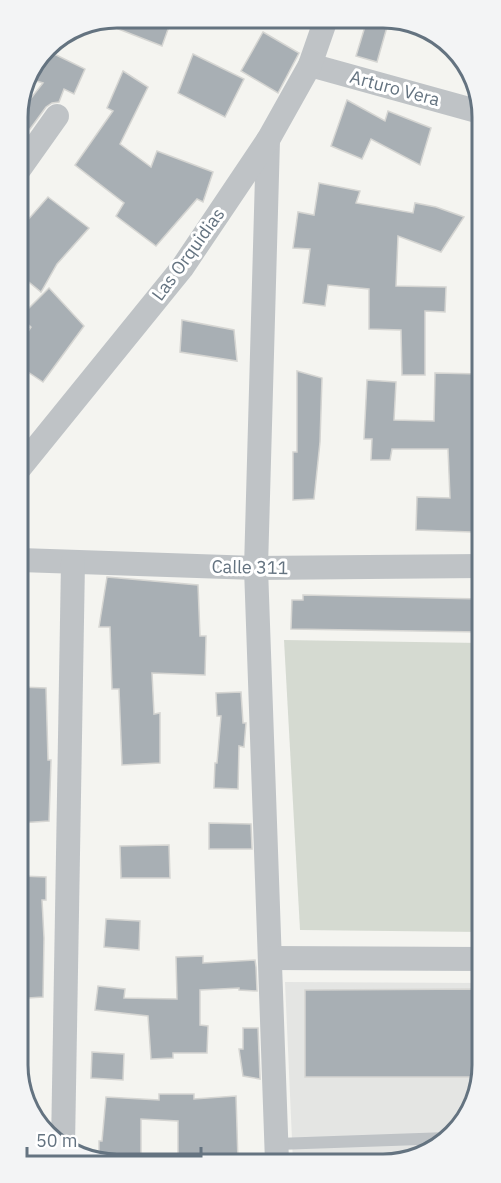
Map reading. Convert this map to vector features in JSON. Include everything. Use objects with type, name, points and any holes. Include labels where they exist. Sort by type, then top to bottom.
[{"type":"street","name":"Las Orquidias","points":[[29,440],[182,268],[268,140],[310,65],[323,28]]},
{"type":"street","name":"Arturo Vera","points":[[310,65],[472,110]]},
{"type":"street","points":[[29,156],[57,116]]},
{"type":"street","points":[[268,140],[256,568],[272,958],[277,1153]]},
{"type":"street","name":"Calle 311","points":[[29,560],[256,568],[472,566]]},
{"type":"street","points":[[63,1136],[73,562]]},
{"type":"street","points":[[272,958],[472,959]]},
{"type":"lane","points":[[277,1153],[434,1139]]},
{"type":"shaded area","points":[[284,640],[472,643],[472,932],[300,930]]},
{"type":"shaded area","points":[[285,982],[472,983],[471,1083],[461,1110],[442,1132],[418,1148],[395,1154],[293,1154]]},
{"type":"building","points":[[116,28],[168,28],[162,46]]},
{"type":"building","points":[[365,28],[387,28],[377,62],[356,56]]},
{"type":"building","points":[[263,32],[299,53],[278,93],[241,71]]},
{"type":"building","points":[[193,54],[244,79],[225,117],[178,93]]},
{"type":"building","points":[[55,55],[85,69],[74,94],[64,89],[59,102],[46,107],[30,129],[31,98],[43,83],[37,81],[38,78]]},
{"type":"building","points":[[123,71],[148,87],[120,144],[151,167],[157,151],[213,172],[203,202],[197,199],[156,246],[116,216],[124,203],[75,165],[113,111],[107,108]]},
{"type":"building","points":[[347,100],[385,121],[388,111],[431,128],[420,165],[371,139],[362,159],[331,146]]},
{"type":"building","points":[[319,183],[360,191],[356,203],[413,213],[415,203],[436,207],[464,217],[441,252],[398,236],[396,286],[446,287],[445,312],[425,311],[425,375],[402,375],[401,330],[369,329],[369,289],[328,285],[325,306],[303,303],[310,249],[293,248],[298,212],[314,215]]},
{"type":"building","points":[[48,197],[89,228],[57,264],[41,292],[29,282],[29,219]]},
{"type":"building","points":[[49,288],[84,326],[43,382],[29,372],[29,330],[31,327],[29,325],[29,308]]},
{"type":"building","points":[[182,320],[234,330],[237,361],[180,352]]},
{"type":"building","points":[[297,371],[322,378],[320,442],[314,499],[293,500],[293,452],[297,452]]},
{"type":"building","points":[[435,373],[472,374],[472,532],[416,530],[417,497],[450,498],[448,449],[392,449],[390,460],[371,460],[372,439],[364,439],[367,380],[396,382],[394,420],[434,421]]},
{"type":"building","points":[[107,577],[198,585],[200,636],[206,636],[205,675],[152,673],[154,714],[160,713],[160,763],[122,765],[119,689],[112,689],[110,627],[99,627]]},
{"type":"building","points":[[303,595],[472,599],[472,632],[291,629],[292,600],[303,600]]},
{"type":"building","points":[[28,687],[46,688],[48,760],[51,760],[49,821],[28,822]]},
{"type":"building","points":[[241,692],[243,723],[246,723],[244,747],[239,746],[238,789],[214,788],[221,716],[217,716],[216,693]]},
{"type":"building","points":[[209,823],[251,824],[252,849],[209,849]]},
{"type":"building","points":[[169,845],[170,878],[121,878],[120,846]]},
{"type":"building","points":[[28,876],[46,877],[46,900],[42,900],[43,997],[28,998]]},
{"type":"building","points":[[106,919],[140,921],[139,950],[104,947]]},
{"type":"building","points":[[203,956],[203,963],[255,960],[257,991],[239,990],[239,988],[200,990],[200,1025],[208,1026],[207,1053],[173,1053],[173,1058],[151,1059],[148,1016],[95,1010],[98,986],[125,989],[124,998],[177,999],[176,957]]},
{"type":"building","points":[[472,989],[472,1077],[305,1077],[305,990]]},
{"type":"building","points":[[243,1028],[258,1028],[260,1079],[243,1076],[239,1049],[243,1049]]},
{"type":"building","points":[[92,1052],[124,1054],[123,1080],[91,1078]]},
{"type":"building","points":[[159,1094],[194,1094],[194,1099],[236,1096],[238,1154],[178,1154],[178,1121],[141,1119],[141,1154],[99,1153],[106,1097],[159,1100]]}]
